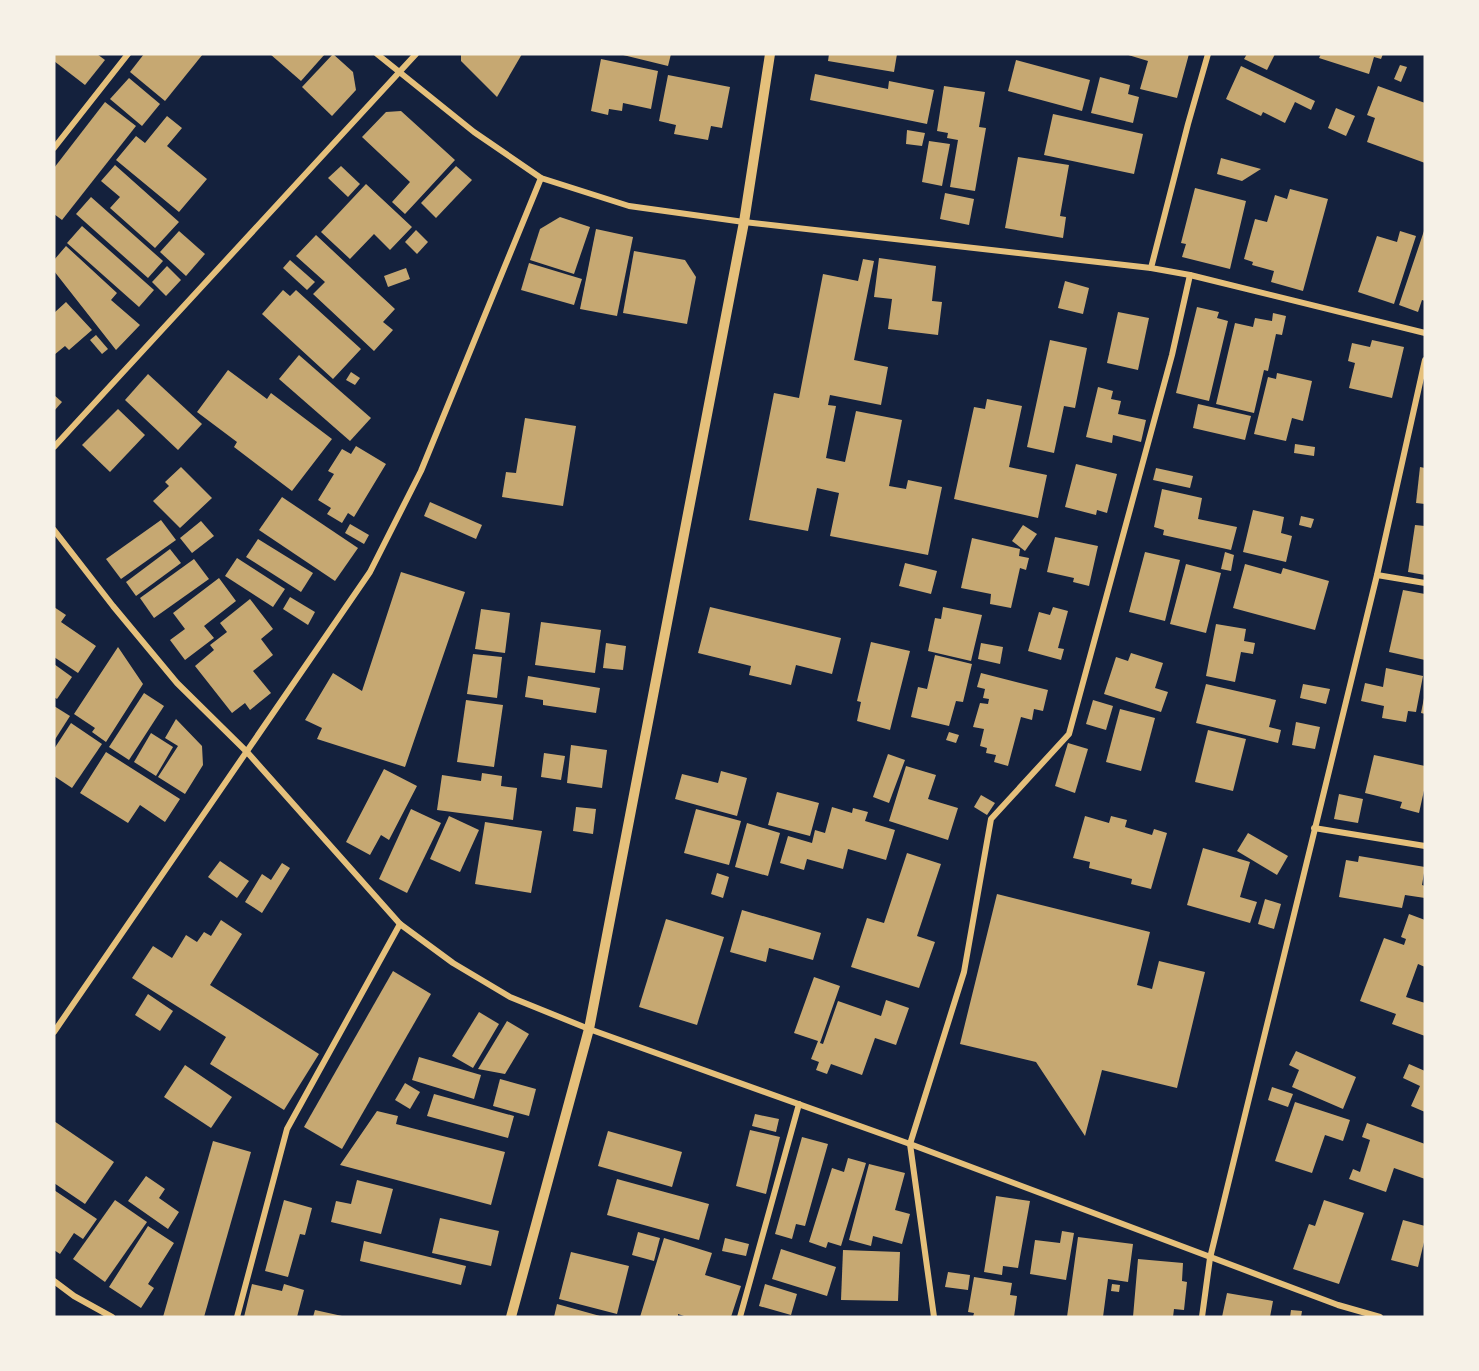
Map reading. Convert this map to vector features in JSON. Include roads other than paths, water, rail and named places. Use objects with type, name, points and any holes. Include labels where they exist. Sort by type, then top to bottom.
[{"type":"street","points":[[54,148],[128,54]]},
{"type":"street","points":[[377,54],[474,132],[541,177],[629,206],[744,222],[1151,268],[1190,275],[1425,333]]},
{"type":"street","points":[[54,447],[416,54]]},
{"type":"street","points":[[511,1317],[589,1029],[744,222],[770,54]]},
{"type":"street","points":[[1151,268],[1208,54]]},
{"type":"street","points":[[54,1032],[370,572],[421,471],[541,177]]},
{"type":"street","points":[[934,1317],[927,1282],[910,1144],[964,972],[991,819],[1069,734],[1172,355],[1190,275]]},
{"type":"street","points":[[1202,1317],[1210,1258],[1377,575],[1425,360]]},
{"type":"street","points":[[54,530],[177,683],[247,752],[400,924],[453,963],[510,997],[589,1029],[910,1144],[1210,1258],[1338,1305],[1380,1317]]},
{"type":"street","points":[[1377,575],[1425,583]]},
{"type":"street","points":[[1314,828],[1425,846]]},
{"type":"street","points":[[237,1317],[287,1129],[400,924]]},
{"type":"street","points":[[740,1317],[799,1104]]},
{"type":"street","points":[[54,1281],[74,1296],[112,1317]]}]
